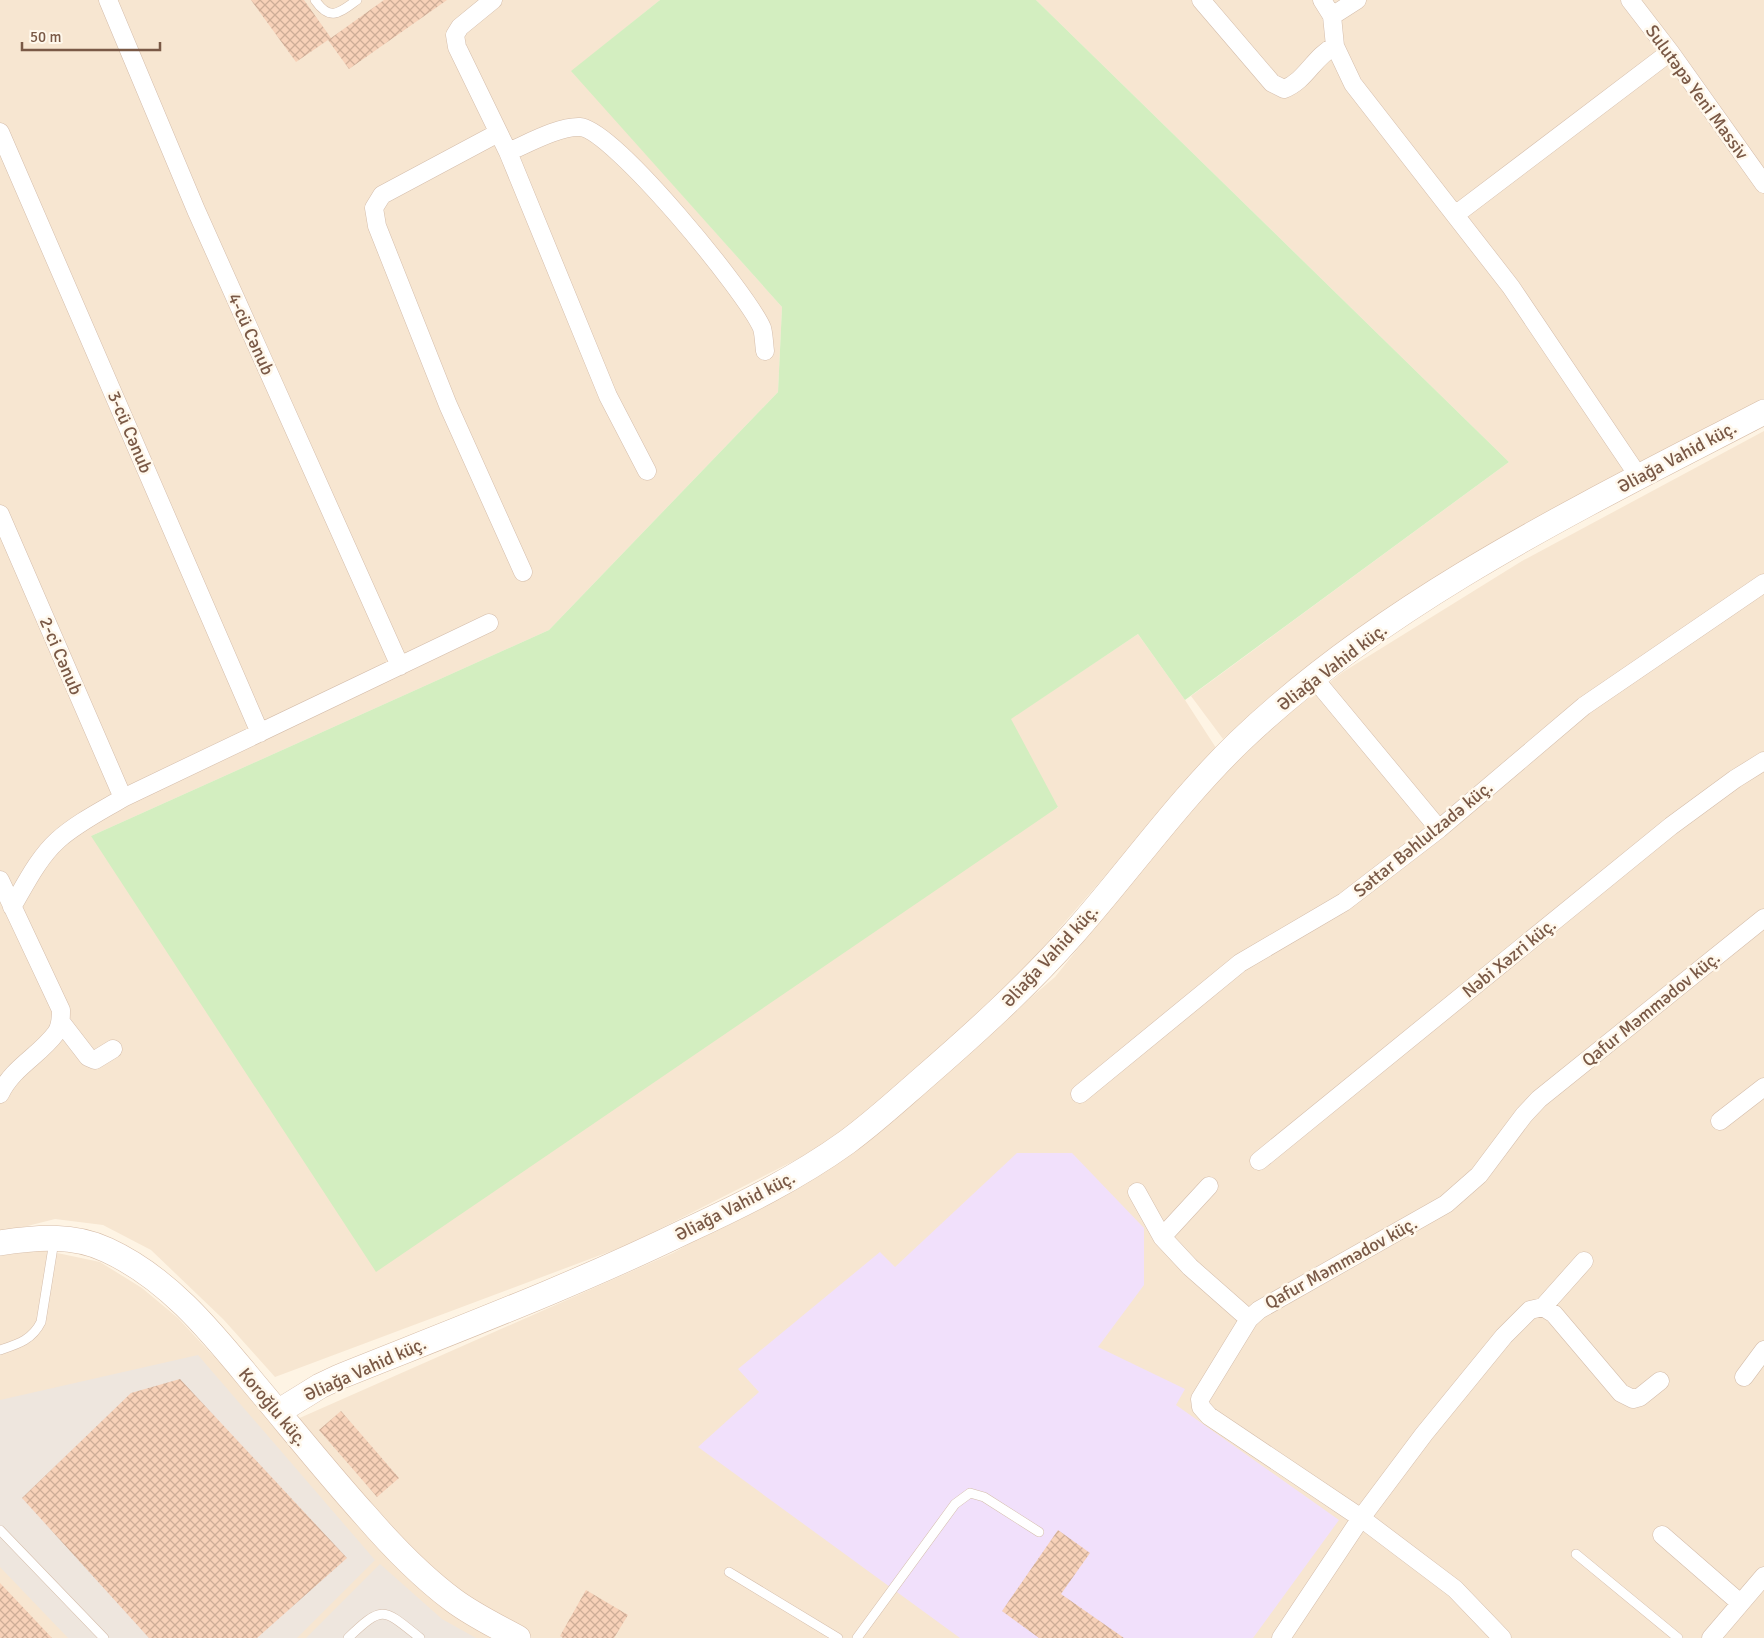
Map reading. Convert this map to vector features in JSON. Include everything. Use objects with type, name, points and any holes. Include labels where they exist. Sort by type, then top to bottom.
[{"type":"street","name":"4-cü Cənub","points":[[108,0],[196,210],[400,666]]},
{"type":"street","points":[[493,0],[472,15],[460,27],[456,36],[457,47],[508,152],[608,396],[647,471]]},
{"type":"street","points":[[1201,0],[1272,84],[1284,89],[1294,85],[1326,50],[1335,46]]},
{"type":"street","points":[[1322,0],[1332,16],[1335,46],[1353,84],[1511,287],[1638,477]]},
{"type":"street","points":[[1332,16],[1357,0]]},
{"type":"street","name":"Sulutəpə Yeni Massiv","points":[[1630,0],[1670,52],[1764,184]]},
{"type":"street","points":[[1455,215],[1670,52]]},
{"type":"street","points":[[508,152],[564,129],[580,127],[600,136],[611,145],[694,234],[741,294],[762,329],[765,351]]},
{"type":"street","name":"3-cü Cənub","points":[[0,132],[260,733]]},
{"type":"street","points":[[498,133],[382,195],[374,208],[377,226],[448,405],[523,572]]},
{"type":"street","name":"Əliağa Vahid küç.","points":[[278,1412],[320,1386],[339,1377],[590,1276],[660,1244],[797,1175],[848,1142],[999,1011],[1073,934],[1181,804],[1236,745],[1313,677],[1466,573],[1638,477],[1764,412]]},
{"type":"street","name":"2-ci Cənub","points":[[0,514],[123,798]]},
{"type":"street","name":"Səttar Bəhlulzadə küç.","points":[[1080,1094],[1240,963],[1337,907],[1438,829],[1584,706],[1764,583]]},
{"type":"street","points":[[12,907],[39,862],[57,841],[123,798],[489,623]]},
{"type":"street","points":[[1313,677],[1438,829]]},
{"type":"street","name":"Nəbi Xəzri küç.","points":[[1259,1161],[1671,826],[1735,779],[1764,762]]},
{"type":"street","points":[[0,880],[60,1010],[61,1022],[56,1033],[5,1074],[0,1094]]},
{"type":"street","name":"Qafur Məmmədov küç.","points":[[1502,1638],[1455,1589],[1361,1518],[1210,1416],[1201,1407],[1200,1399],[1249,1319],[1277,1298],[1446,1204],[1478,1175],[1539,1099],[1764,918]]},
{"type":"street","points":[[61,1022],[88,1057],[95,1060],[113,1049]]},
{"type":"street","points":[[1720,1121],[1764,1087]]},
{"type":"street","points":[[1162,1237],[1209,1186]]},
{"type":"street","points":[[1137,1192],[1162,1237],[1190,1267],[1249,1319]]},
{"type":"street","name":"Koroğlu küç.","points":[[0,1243],[27,1238],[54,1238],[80,1241],[107,1250],[140,1268],[164,1285],[190,1309],[367,1518],[428,1579],[454,1600],[518,1638]]},
{"type":"street","points":[[1281,1638],[1361,1518],[1424,1434],[1504,1336],[1530,1310],[1543,1307],[1584,1261]]},
{"type":"street","points":[[1543,1307],[1554,1314],[1621,1393],[1633,1399],[1640,1397],[1660,1381]]},
{"type":"street","points":[[1744,1377],[1764,1350]]},
{"type":"street","points":[[1662,1535],[1739,1602]]},
{"type":"street","points":[[1718,1635],[1739,1602],[1764,1576]]},
{"type":"lane","points":[[315,0],[323,12],[332,15],[342,11],[357,0]]},
{"type":"lane","points":[[0,1350],[26,1340],[35,1333],[41,1322],[54,1238]]},
{"type":"lane","points":[[857,1638],[955,1504],[970,1494],[984,1497],[1039,1532]]},
{"type":"lane","points":[[0,1530],[104,1638]]},
{"type":"lane","points":[[1576,1554],[1678,1638]]},
{"type":"lane","points":[[730,1572],[838,1638]]},
{"type":"lane","points":[[348,1638],[369,1618],[379,1613],[390,1614],[420,1638]]},
{"type":"shaded area","points":[[0,0],[660,0],[572,71],[782,307],[778,392],[549,630],[91,836],[1058,808],[1010,719],[1138,634],[1185,700],[1218,751],[1209,756],[1032,960],[991,1002],[860,1117],[817,1149],[630,1244],[275,1377],[223,1319],[151,1250],[103,1225],[55,1219],[0,1233]]},
{"type":"shaded area","points":[[1036,0],[1764,0],[1764,399],[1527,523],[1328,651],[1289,681],[1223,739],[1191,696],[1509,462]]},
{"type":"shaded area","points":[[1764,431],[1764,1638],[0,1638],[0,1256],[43,1250],[100,1262],[142,1288],[178,1318],[277,1428],[673,1253],[843,1158],[1055,977],[1195,803],[1237,761],[1291,712],[1343,672],[1522,561]]},
{"type":"shaded area","points":[[1017,1153],[1072,1153],[1144,1228],[1144,1285],[1098,1347],[1185,1389],[1176,1405],[1339,1520],[1253,1638],[960,1638],[698,1447],[759,1392],[738,1369],[880,1252],[895,1267]]},
{"type":"shaded area","points":[[198,1355],[375,1560],[297,1638],[68,1638],[0,1567],[0,1400]]},
{"type":"shaded area","points":[[380,1564],[442,1619],[476,1638],[306,1638]]},
{"type":"green space","points":[[660,0],[1036,0],[1509,462],[1185,700],[1138,634],[1011,719],[1058,807],[376,1272],[91,836],[549,630],[778,392],[782,307],[571,71]]},
{"type":"building","points":[[251,0],[304,0],[331,38],[384,0],[447,0],[349,69],[328,40],[296,62]]},
{"type":"building","points":[[180,1379],[347,1558],[257,1638],[149,1638],[22,1498],[131,1393]]},
{"type":"building","points":[[341,1411],[399,1478],[377,1497],[319,1430]]},
{"type":"building","points":[[1058,1530],[1090,1553],[1061,1594],[1124,1638],[1039,1638],[1002,1611]]},
{"type":"building","points":[[0,1583],[52,1638],[0,1638]]},
{"type":"building","points":[[586,1590],[628,1615],[614,1638],[563,1638],[560,1636]]}]
